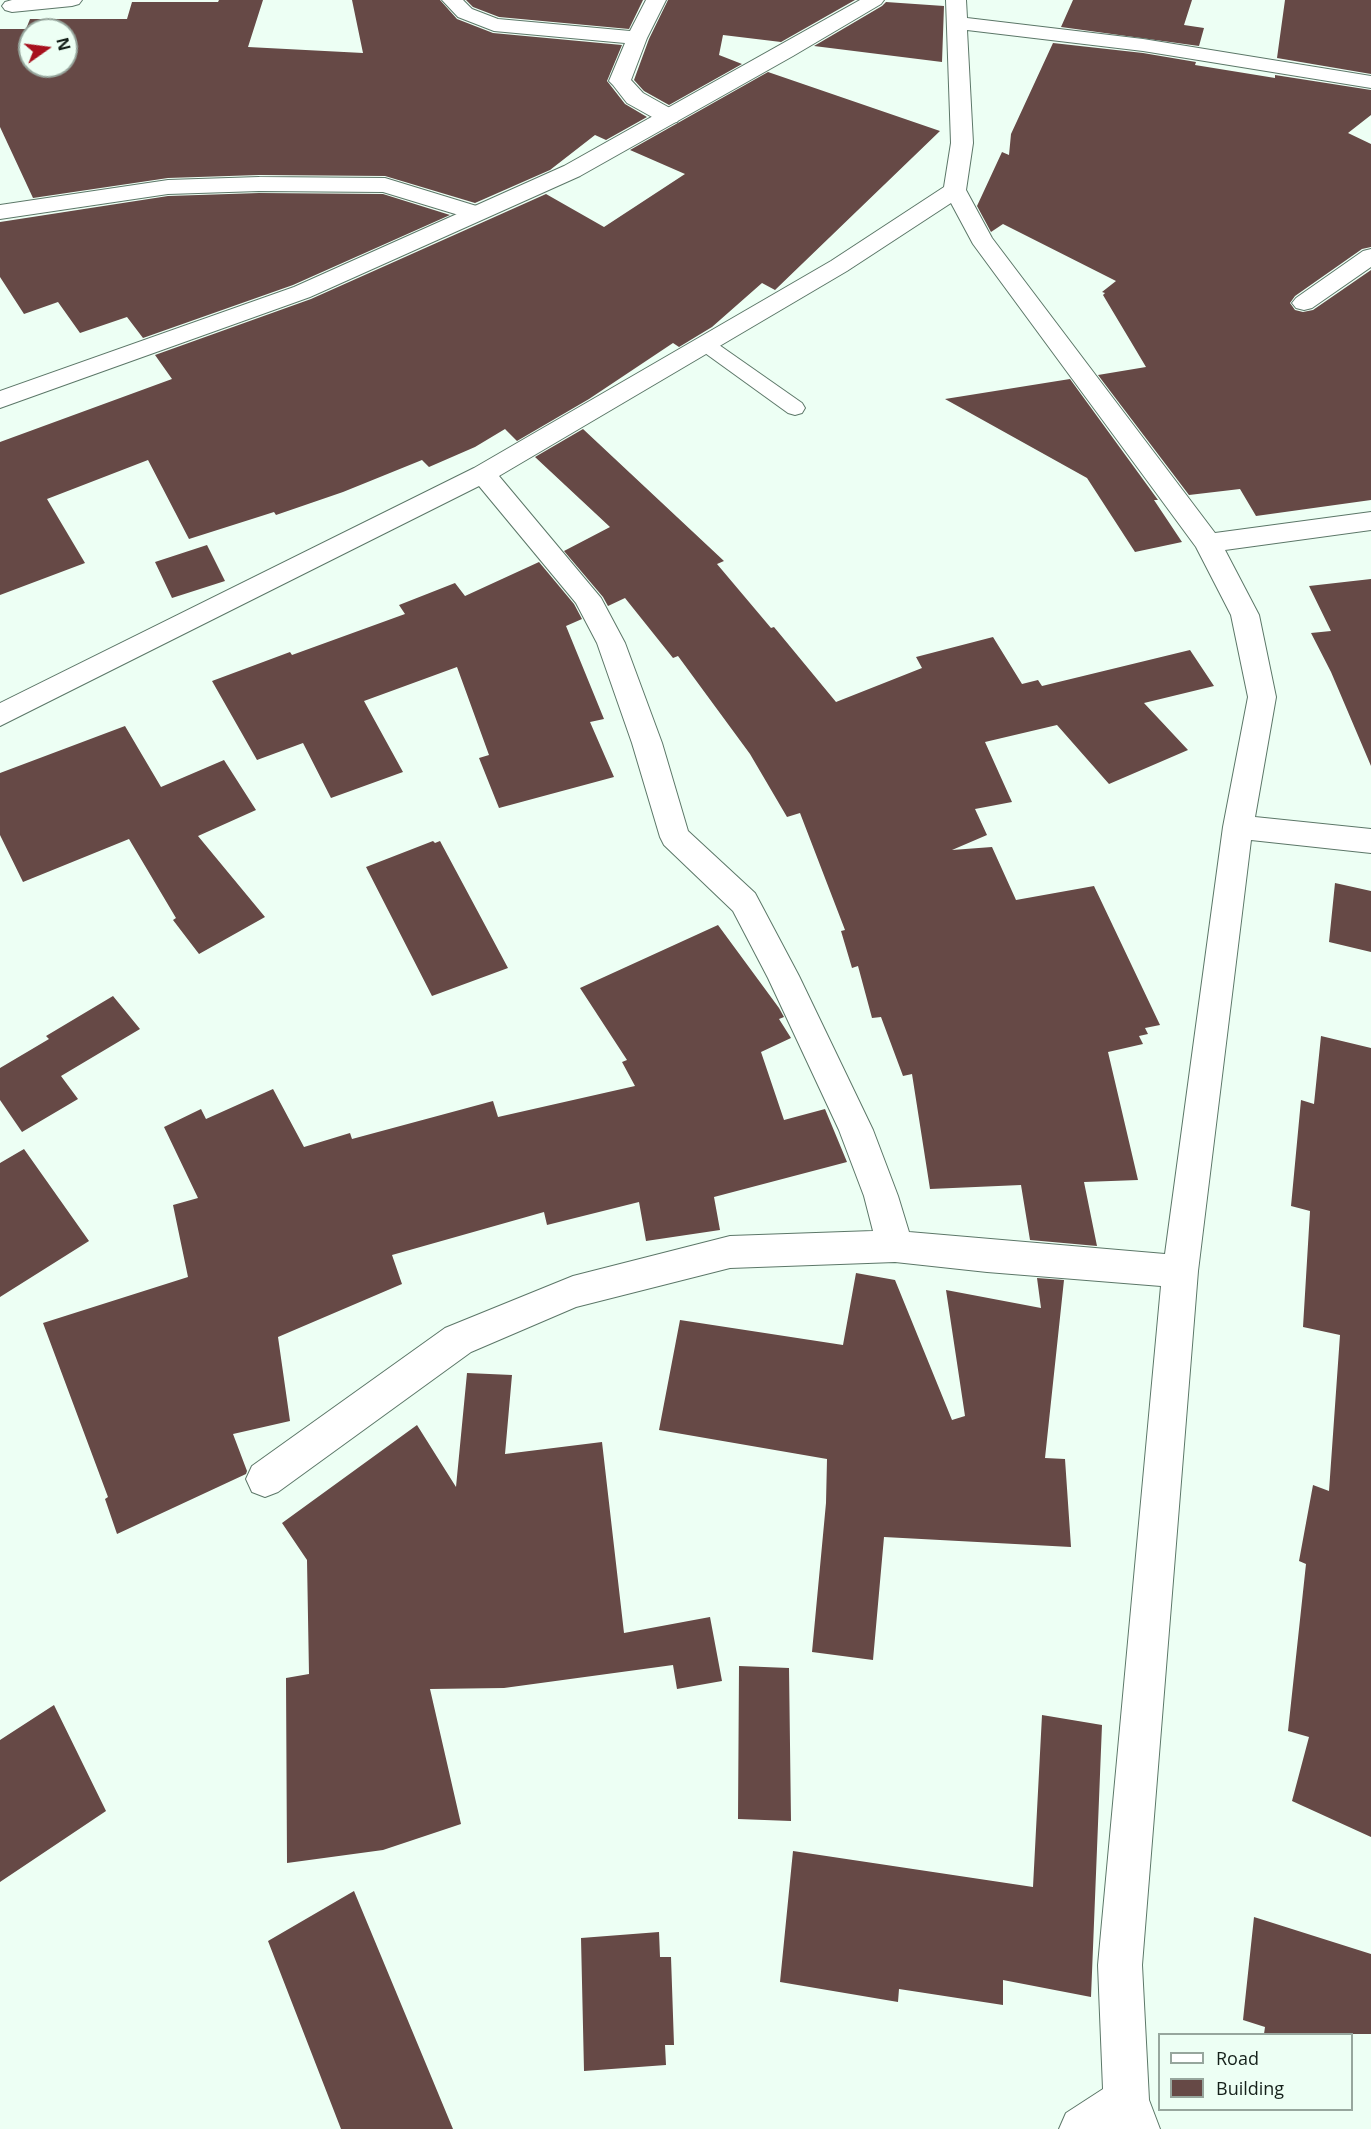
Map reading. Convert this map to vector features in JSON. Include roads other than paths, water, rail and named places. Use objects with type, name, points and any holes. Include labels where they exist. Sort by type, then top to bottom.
[{"type":"street","points":[[17,0],[12,6],[72,0]]},
{"type":"street","points":[[452,0],[465,13],[494,25],[637,38]]},
{"type":"street","points":[[656,0],[637,38],[620,81],[635,98],[669,117]]},
{"type":"street","points":[[0,400],[302,292],[572,171],[873,0]]},
{"type":"street","points":[[1082,2129],[1131,2115],[1120,1965],[1180,1270],[1238,827],[1262,697],[1245,615],[1208,543],[981,239],[955,190],[962,143],[956,12],[1143,45],[1371,81]]},
{"type":"street","points":[[0,212],[168,187],[259,184],[385,185],[476,213]]},
{"type":"street","points":[[0,715],[483,474],[839,266],[955,190]]},
{"type":"street","points":[[1304,303],[1371,256]]},
{"type":"street","points":[[483,474],[587,598],[611,643],[647,743],[675,837],[744,902],[783,976],[856,1130],[881,1196],[896,1246]]},
{"type":"street","points":[[1208,543],[1371,520]]},
{"type":"street","points":[[1238,827],[1371,841]]},
{"type":"street","points":[[265,1479],[458,1340],[573,1292],[729,1252],[896,1246],[987,1256],[1180,1270]]},
{"type":"lane","points":[[705,344],[795,408]]}]
